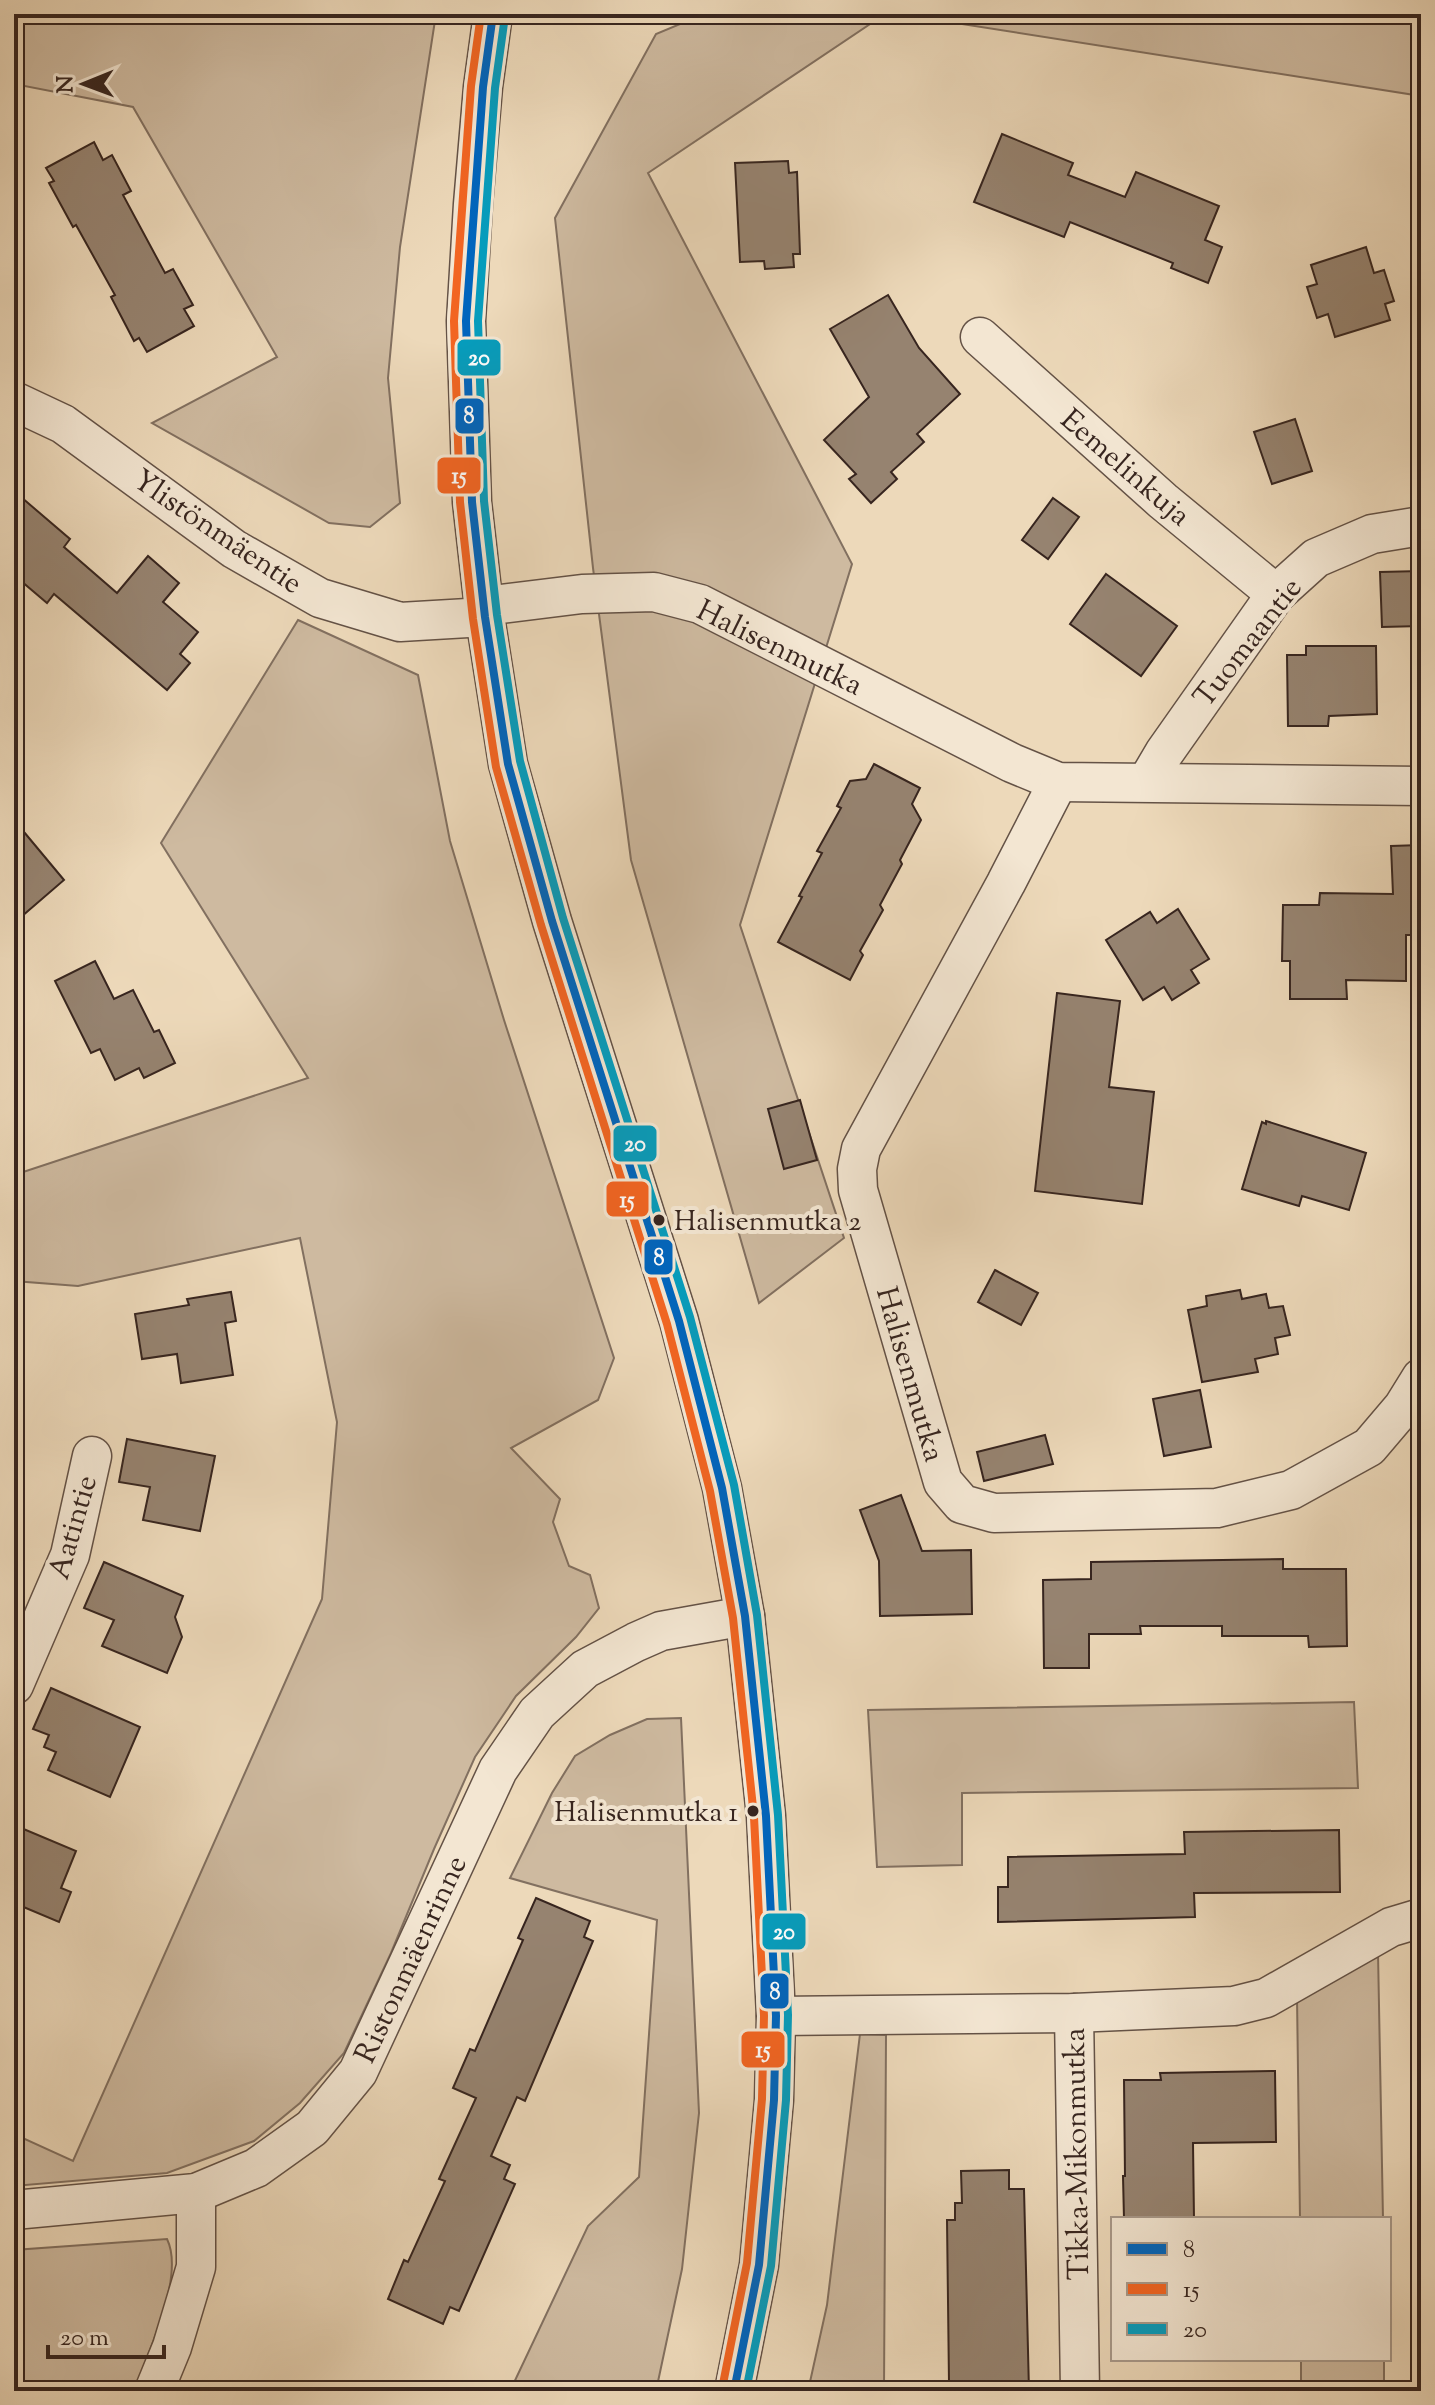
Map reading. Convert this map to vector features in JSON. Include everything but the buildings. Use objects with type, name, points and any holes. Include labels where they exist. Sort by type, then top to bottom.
[{"type":"street","points":[[493,14],[475,175],[466,321],[472,502],[484,612],[508,764],[552,921],[679,1321],[722,1488],[745,1616],[766,1816],[776,2016],[774,2100],[759,2265],[734,2391]]},
{"type":"street","name":"Eemelinkuja","points":[[980,337],[1163,501],[1276,594]]},
{"type":"street","name":"Ylistönmäentie","points":[[14,401],[63,424],[234,549],[320,598],[400,622],[484,612]]},
{"type":"street","name":"Tuomaantie","points":[[1147,782],[1276,594],[1316,558],[1372,534],[1421,526]]},
{"type":"street","name":"Halisenmutka","points":[[484,612],[582,594],[654,592],[700,604],[1012,763],[1058,782],[1421,786]]},
{"type":"street","name":"Halisenmutka","points":[[1058,782],[861,1149],[857,1169],[858,1190],[943,1482],[962,1504],[994,1513],[1217,1508],[1291,1490],[1369,1447],[1403,1407],[1421,1378]]},
{"type":"street","name":"Aatintie","points":[[14,1685],[70,1555],[92,1456]]},
{"type":"street","name":"Ristonmäenrinne","points":[[14,2210],[196,2193],[256,2168],[312,2128],[358,2072],[498,1770],[537,1713],[585,1669],[636,1642],[661,1631],[745,1616]]},
{"type":"street","name":"Tikka-Mikonmutka","points":[[776,2016],[1074,2013],[1234,2006],[1266,1998],[1391,1927],[1421,1918]]},
{"type":"street","name":"Tikka-Mikonmutka","points":[[1074,2013],[1080,2391]]},
{"type":"street","points":[[154,2391],[172,2347],[196,2267],[196,2193]]},
{"type":"shaded area","points":[[14,14],[436,14],[400,247],[388,378],[400,503],[370,527],[329,523],[152,423],[277,357],[133,107],[14,84]]},
{"type":"shaded area","points":[[704,14],[885,14],[648,173],[852,564],[740,925],[844,1238],[759,1303],[631,860],[593,568],[555,218],[656,34]]},
{"type":"shaded area","points":[[898,14],[1421,14],[1421,96]]},
{"type":"shaded area","points":[[298,620],[418,675],[450,841],[504,1020],[614,1358],[598,1400],[511,1448],[560,1499],[553,1522],[569,1566],[590,1575],[599,1608],[576,1637],[516,1696],[475,1757],[391,1953],[344,2053],[300,2103],[254,2141],[167,2173],[14,2186],[14,2134],[73,2161],[322,1599],[337,1422],[300,1238],[78,1286],[14,1281],[14,1175],[308,1078],[161,843]]},
{"type":"shaded area","points":[[1354,1702],[1358,1788],[962,1793],[962,1865],[877,1867],[868,1710]]},
{"type":"shaded area","points":[[681,1718],[699,2113],[682,2269],[656,2391],[510,2391],[588,2226],[639,2177],[657,1920],[510,1878],[552,1793],[575,1756],[610,1735],[647,1719]]},
{"type":"shaded area","points":[[1378,1952],[1383,2217],[1300,2217],[1297,1997]]},
{"type":"shaded area","points":[[860,2034],[886,2035],[884,2391],[808,2391],[827,2305]]},
{"type":"shaded area","points":[[167,2239],[172,2272],[169,2292],[133,2391],[14,2391],[14,2250]]},
{"type":"shaded area","points":[[1301,2361],[1384,2361],[1384,2391],[1301,2391]]},
{"type":"transit line","name":"15","points":[[481,14],[471,86],[454,321],[460,502],[473,619],[496,767],[541,925],[667,1324],[710,1491],[733,1618],[754,1817],[764,2016],[762,2099],[747,2263],[722,2389]]},
{"type":"transit line","name":"8","points":[[493,14],[483,87],[466,321],[472,502],[485,617],[508,764],[552,921],[679,1321],[722,1488],[745,1616],[766,1816],[776,2016],[774,2100],[759,2265],[734,2391]]},
{"type":"transit line","name":"20","points":[[505,16],[495,88],[478,321],[484,501],[497,615],[520,761],[563,918],[690,1317],[734,1485],[757,1615],[778,1815],[788,2015],[786,2100],[771,2266],[746,2391]]},
{"type":"place","name":"Halisenmutka 2","points":[[659,1220]]},
{"type":"place","name":"Halisenmutka 1","points":[[753,1811]]}]
